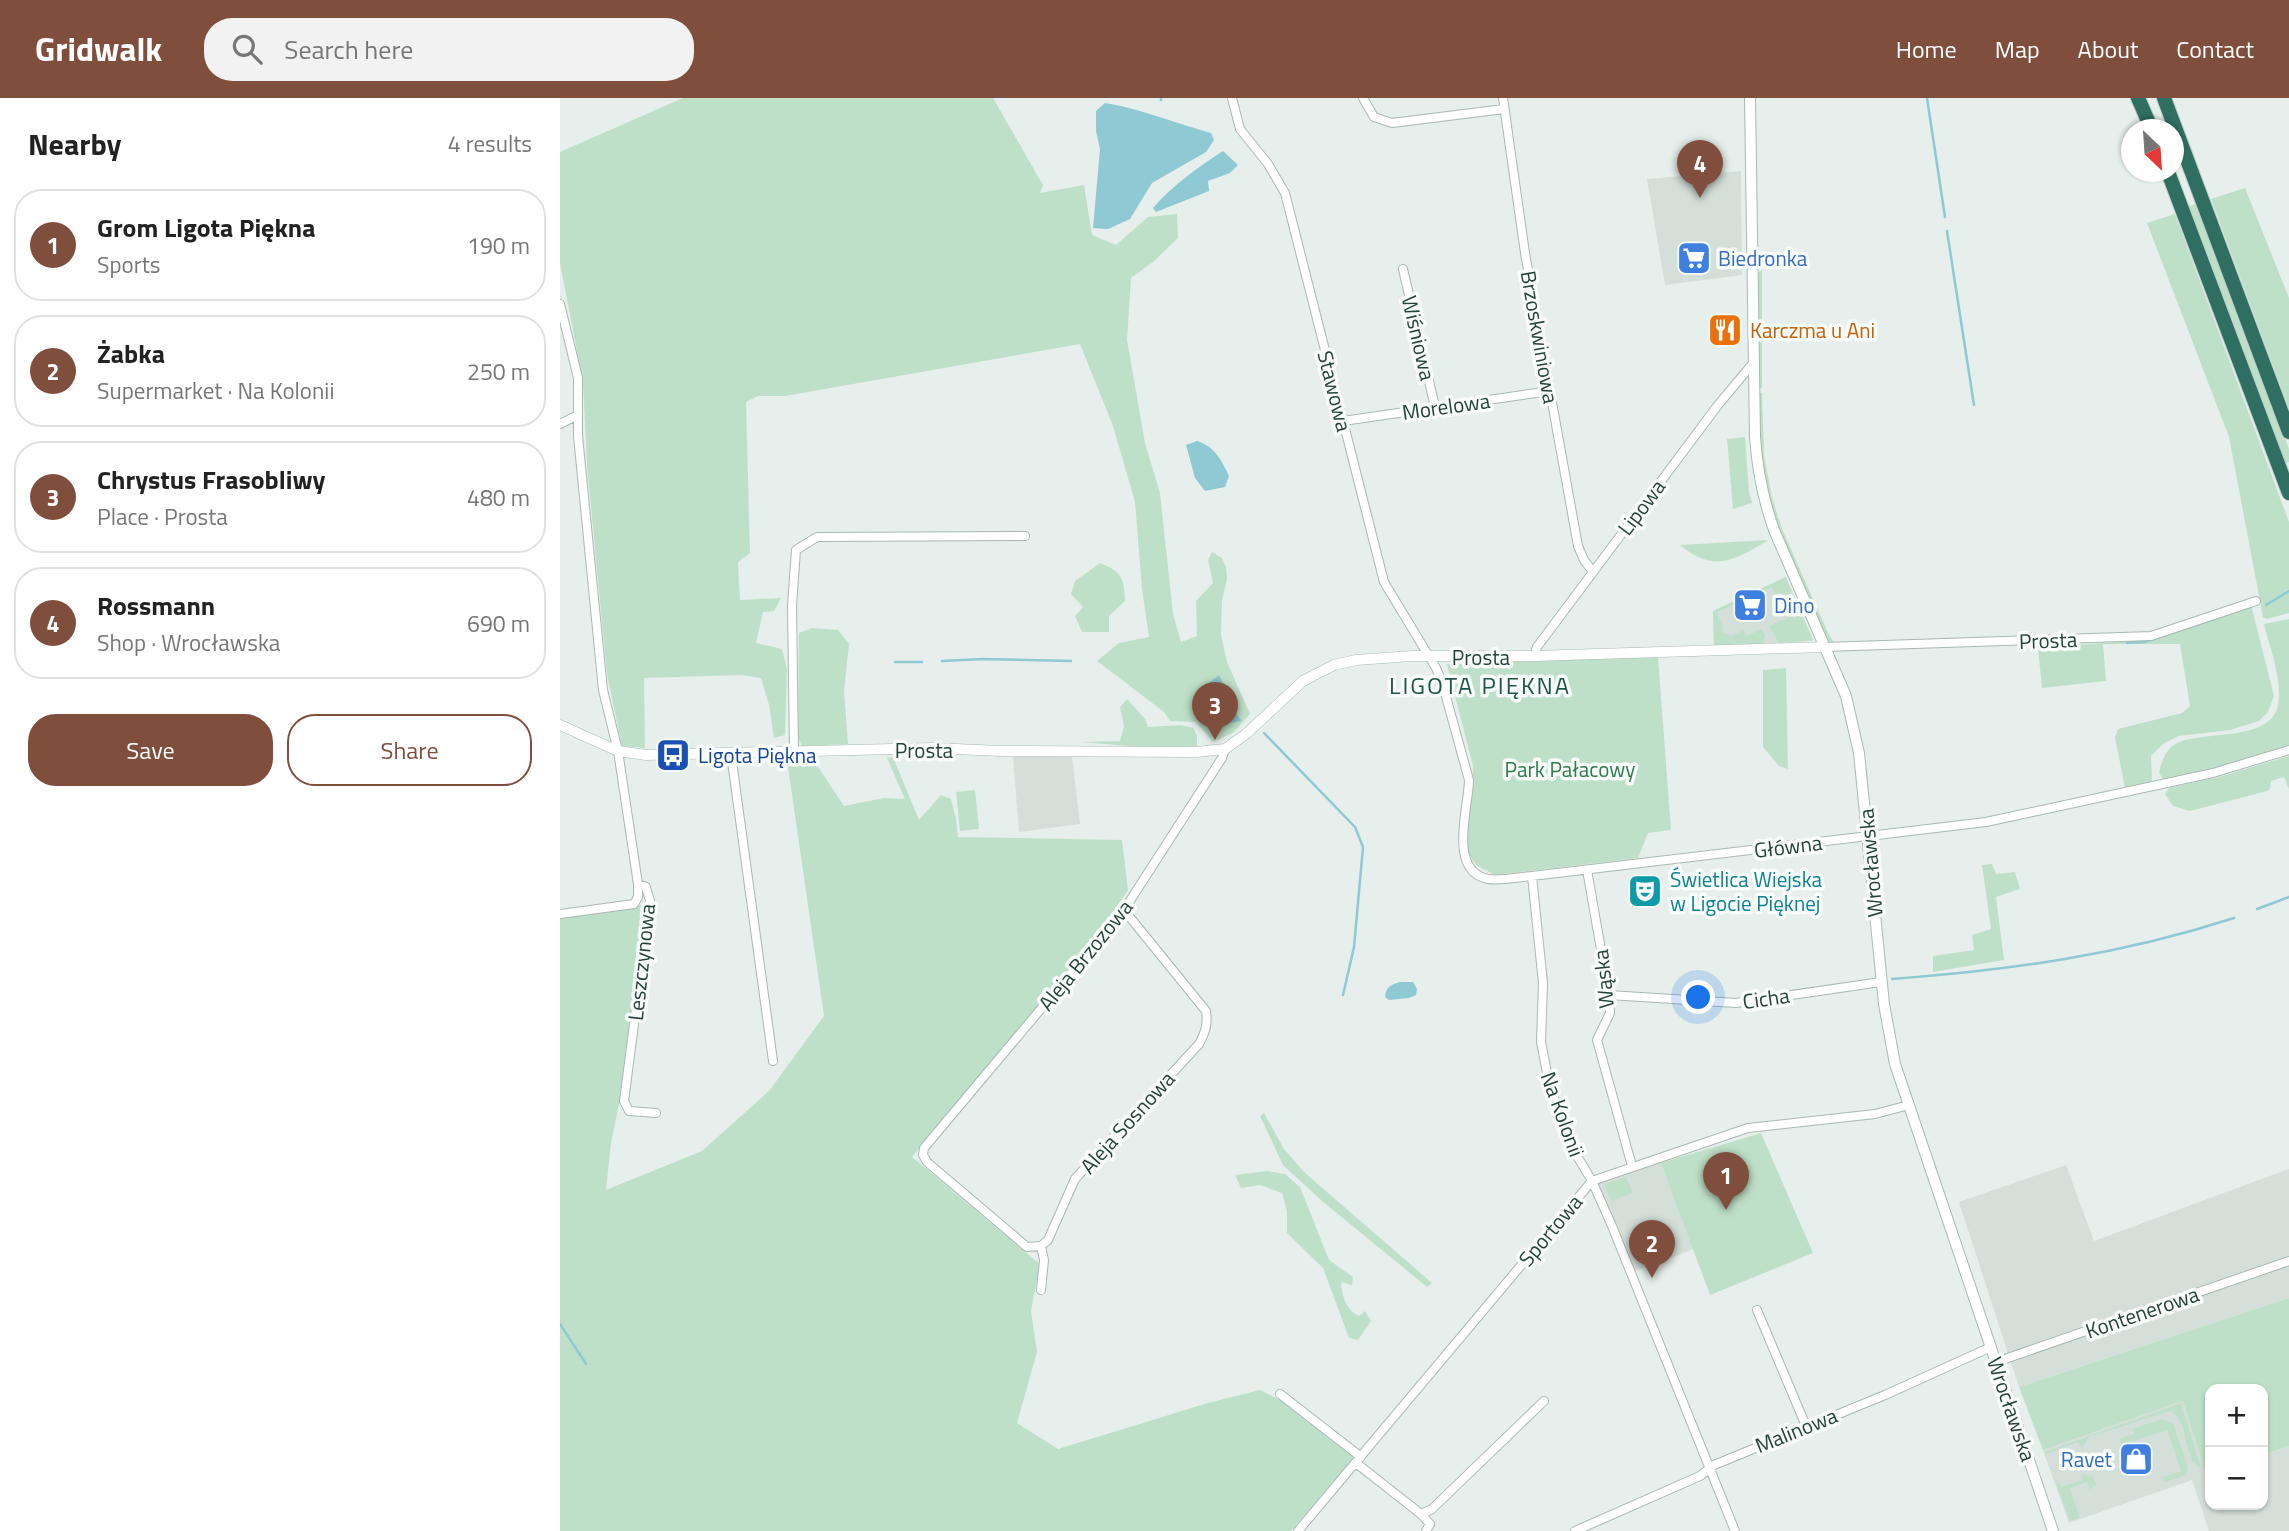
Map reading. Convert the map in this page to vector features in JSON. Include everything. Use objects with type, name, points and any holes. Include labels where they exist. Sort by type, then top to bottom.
[{"type":"highway","points":[[2138,98],[2147,119]]},
{"type":"highway","points":[[2164,98],[2289,432]]},
{"type":"highway","points":[[2172,182],[2289,493]]},
{"type":"main road","name":"Wrocławska","points":[[1750,98],[1755,436],[1758,475],[1778,541],[1846,696],[1853,720],[1868,836],[1881,982],[1895,1064],[2053,1531]]},
{"type":"street","name":"Stawowa","points":[[1232,98],[1240,129],[1268,164],[1285,193],[1384,582],[1428,656]]},
{"type":"street","points":[[1363,98],[1374,117],[1379,121],[1392,123],[1504,109]]},
{"type":"street","name":"Brzoskwiniowa","points":[[1503,98],[1515,170],[1520,223],[1578,546],[1593,572]]},
{"type":"street","name":"Wiśniowa","points":[[1403,269],[1435,407]]},
{"type":"street","name":"Leszczynowa","points":[[560,304],[578,378],[578,436],[603,690],[618,751],[638,884],[646,887],[650,901],[624,1101],[629,1111],[656,1113]]},
{"type":"street","name":"Lipowa","points":[[1534,656],[1537,647],[1593,572],[1718,405],[1754,362]]},
{"type":"street","name":"Morelowa","points":[[1343,421],[1550,391]]},
{"type":"street","points":[[560,424],[578,415]]},
{"type":"street","points":[[794,752],[792,604],[796,550],[817,537],[1025,536]]},
{"type":"street","name":"Prosta","points":[[560,725],[618,751],[646,755],[933,748],[1182,752],[1225,749],[1246,734],[1293,689],[1321,671],[1334,665],[1370,658],[1534,656],[2151,636],[2256,601]]},
{"type":"street","name":"Główna","points":[[1428,656],[1442,682],[1465,760],[1469,797],[1462,832],[1463,846],[1468,862],[1477,873],[1488,879],[1587,870],[1986,822],[2213,773],[2289,750]]},
{"type":"street","name":"Aleja Brzozowa","points":[[1041,1246],[1027,1247],[967,1198],[927,1162],[923,1155],[924,1147],[1124,910],[1222,758],[1225,749]]},
{"type":"street","points":[[731,754],[773,1061]]},
{"type":"street","name":"Wąska","points":[[1587,870],[1609,995],[1610,1013],[1597,1040],[1632,1166]]},
{"type":"street","name":"Na Kolonii","points":[[1532,876],[1543,983],[1543,1058],[1550,1088],[1577,1156],[1592,1181],[1735,1531]]},
{"type":"street","points":[[560,914],[634,904],[638,897],[638,884]]},
{"type":"street","name":"Aleja Sosnowa","points":[[1041,1246],[1051,1236],[1075,1179],[1199,1044],[1208,1022],[1206,1011],[1124,910]]},
{"type":"street","name":"Cicha","points":[[1609,995],[1736,1003],[1881,982]]},
{"type":"street","name":"Sportowa","points":[[1298,1531],[1592,1181],[1748,1128],[1875,1114],[1909,1105]]},
{"type":"street","points":[[1041,1246],[1044,1259],[1041,1290]]},
{"type":"street","name":"Kontenerowa","points":[[1996,1362],[2289,1261]]},
{"type":"street","points":[[1757,1310],[1805,1426]]},
{"type":"street","name":"Malinowa","points":[[1575,1531],[1700,1476],[1714,1465],[1885,1395],[1991,1347]]},
{"type":"street","points":[[1280,1395],[1358,1460],[1395,1496],[1421,1514],[1430,1524],[1426,1531]]},
{"type":"street","points":[[1421,1514],[1432,1509],[1544,1401]]},
{"type":"shaded area","points":[[1741,171],[1742,275],[1665,285],[1647,179]]},
{"type":"shaded area","points":[[1786,577],[1813,641],[1714,646],[1713,611]]},
{"type":"shaded area","points":[[1013,757],[1072,757],[1080,824],[1019,832]]},
{"type":"shaded area","points":[[1661,1163],[1694,1249],[1635,1271],[1598,1183]]},
{"type":"shaded area","points":[[2066,1165],[2094,1241],[2289,1169],[2289,1298],[2019,1387],[1959,1202]]},
{"type":"shaded area","points":[[2183,1401],[2205,1472],[2205,1510],[2268,1510],[2268,1453],[2289,1446],[2289,1531],[2209,1531],[2192,1480],[2069,1523],[2043,1450]]},
{"type":"green space","points":[[683,98],[993,98],[1043,185],[1040,193],[1084,185],[1092,235],[1116,245],[1148,217],[1177,214],[1178,238],[1131,278],[1127,340],[1145,443],[1160,493],[1173,614],[1181,642],[1197,636],[1196,601],[1213,583],[1208,560],[1212,552],[1222,558],[1226,567],[1221,635],[1227,662],[1250,714],[1233,733],[1213,742],[1196,722],[1170,721],[1164,712],[1097,661],[1119,643],[1149,637],[1135,502],[1113,426],[1080,344],[785,396],[758,396],[746,402],[750,553],[738,562],[740,600],[781,598],[774,611],[763,612],[756,643],[782,649],[787,669],[785,735],[774,738],[769,705],[761,678],[741,675],[644,678],[645,748],[622,746],[607,674],[587,465],[583,382],[560,263],[560,152]]},
{"type":"green space","points":[[2245,188],[2289,298],[2289,409],[2211,199]]},
{"type":"green space","points":[[2198,203],[2289,449],[2289,462],[2282,465],[2187,207]]},
{"type":"green space","points":[[2175,214],[2289,522],[2289,613],[2267,619],[2263,617],[2229,437],[2147,223]]},
{"type":"green space","points":[[1762,269],[1762,388],[1759,388],[1757,275]]},
{"type":"green space","points":[[1759,393],[1762,393],[1764,455],[1772,498],[1782,529],[1835,644],[1828,641],[1773,514],[1763,470]]},
{"type":"green space","points":[[1745,437],[1752,503],[1733,509],[1727,439]]},
{"type":"green space","points":[[1768,540],[1745,554],[1724,561],[1703,559],[1680,545]]},
{"type":"green space","points":[[1100,563],[1120,576],[1125,601],[1109,616],[1109,632],[1082,632],[1075,616],[1083,607],[1071,594],[1075,581]]},
{"type":"green space","points":[[1786,577],[1792,592],[1776,595],[1772,588],[1717,612],[1723,632],[1731,636],[1744,630],[1746,636],[1762,629],[1765,636],[1763,644],[1714,646],[1713,611]]},
{"type":"green space","points":[[1793,594],[1813,640],[1779,643],[1769,626],[1796,614],[1789,596]]},
{"type":"green space","points":[[2251,605],[2274,696],[2268,712],[2259,721],[2230,730],[2179,736],[2164,743],[2151,756],[2152,781],[2125,788],[2115,737],[2118,729],[2182,713],[2190,706],[2180,644],[2103,644],[2106,681],[2042,688],[2038,648],[2143,640]]},
{"type":"green space","points":[[2289,619],[2289,745],[2215,769],[2164,780],[2159,773],[2161,765],[2174,745],[2186,740],[2252,729],[2266,723],[2275,713],[2279,698],[2278,680],[2264,624]]},
{"type":"green space","points":[[812,628],[838,630],[849,644],[844,691],[848,744],[802,746],[798,737],[799,633]]},
{"type":"green space","name":"Park Pałacowy","points":[[1658,657],[1671,830],[1648,833],[1638,858],[1495,875],[1476,865],[1468,853],[1465,830],[1473,793],[1473,766],[1447,664]]},
{"type":"green space","points":[[1786,668],[1788,769],[1779,766],[1763,747],[1763,670]]},
{"type":"green space","points":[[1127,699],[1145,719],[1148,727],[1181,725],[1193,728],[1197,736],[1197,746],[1140,747],[1082,742],[1120,741],[1124,726],[1120,707]]},
{"type":"green space","points":[[2289,756],[2289,789],[2284,777],[2271,781],[2267,791],[2190,811],[2173,806],[2165,794],[2169,788],[2219,777]]},
{"type":"green space","points":[[893,757],[919,820],[941,795],[951,799],[958,837],[1122,840],[1128,890],[1097,935],[912,1157],[1040,1264],[1031,1311],[1037,1352],[1017,1423],[1058,1449],[1208,1403],[1260,1390],[1280,1400],[1354,1457],[1291,1531],[560,1531],[560,915],[644,905],[647,915],[634,1030],[611,1143],[606,1190],[702,1151],[769,1091],[824,1016],[787,760],[813,759],[844,806],[884,798],[905,799],[887,758]]},
{"type":"green space","points":[[975,790],[979,829],[960,831],[956,792]]},
{"type":"green space","points":[[1992,864],[1996,874],[2015,872],[2020,889],[1996,897],[2004,960],[1933,972],[1933,956],[1974,950],[1972,935],[1991,929],[1982,865]]},
{"type":"green space","points":[[1264,1113],[1284,1149],[1304,1172],[1432,1283],[1427,1287],[1322,1201],[1283,1165],[1260,1116]]},
{"type":"green space","points":[[1761,1133],[1813,1253],[1710,1295],[1661,1163]]},
{"type":"green space","points":[[1267,1171],[1285,1174],[1300,1187],[1329,1260],[1353,1277],[1352,1285],[1341,1282],[1346,1302],[1359,1316],[1365,1311],[1371,1321],[1358,1340],[1349,1338],[1323,1268],[1287,1233],[1287,1211],[1282,1193],[1260,1185],[1241,1188],[1235,1175]]},
{"type":"green space","points":[[1626,1177],[1633,1193],[1612,1201],[1604,1185]]},
{"type":"green space","points":[[2289,1298],[2289,1446],[2268,1453],[2268,1384],[2205,1384],[2205,1472],[2183,1401],[2043,1450],[2019,1387]]},
{"type":"green space","points":[[2181,1403],[2201,1468],[2191,1457],[2181,1422],[2170,1411],[2089,1437],[2082,1448],[2078,1442],[2045,1454],[2045,1452]]},
{"type":"green space","points":[[2162,1419],[2173,1423],[2188,1468],[2186,1475],[2165,1482],[2163,1477],[2181,1471],[2167,1430],[2136,1440],[2137,1445],[2123,1450],[2119,1439],[2134,1434],[2132,1429]]},
{"type":"green space","points":[[2082,1474],[2092,1476],[2096,1484],[2090,1490],[2087,1482],[2070,1488],[2080,1518],[2070,1521],[2056,1483],[2059,1482],[2061,1487],[2083,1480]]},
{"type":"water","points":[[1105,103],[1145,112],[1211,133],[1214,140],[1206,152],[1152,183],[1130,219],[1108,229],[1093,228],[1100,149],[1096,111]]},
{"type":"water","points":[[1223,151],[1238,165],[1230,173],[1208,181],[1209,191],[1156,212],[1153,208],[1169,191]]},
{"type":"water","points":[[1197,441],[1213,450],[1220,459],[1229,476],[1225,487],[1205,491],[1195,478],[1186,445]]},
{"type":"water","points":[[1219,675],[1231,698],[1223,706],[1228,716],[1236,714],[1242,721],[1223,724],[1207,684]]},
{"type":"water","points":[[1400,982],[1413,982],[1417,989],[1416,995],[1389,1000],[1385,997],[1390,986]]},
{"type":"waterway","points":[[1927,98],[1945,217]]},
{"type":"waterway","points":[[1947,231],[1974,405]]},
{"type":"waterway","points":[[2266,605],[2289,591]]},
{"type":"waterway","points":[[2127,643],[2144,642],[2217,618]]},
{"type":"waterway","points":[[942,661],[1071,661]]},
{"type":"waterway","points":[[895,662],[922,662]]},
{"type":"waterway","points":[[1264,733],[1355,827],[1363,847],[1354,947],[1343,995]]},
{"type":"waterway","points":[[2257,909],[2289,897]]},
{"type":"waterway","points":[[1892,979],[1980,971],[2065,959],[2149,942],[2234,918]]},
{"type":"waterway","points":[[560,1324],[586,1364]]},
{"type":"place","name":"Rossmann","points":[[1700,198]]},
{"type":"place","name":"Biedronka","points":[[1694,258]]},
{"type":"place","name":"Karczma u Ani","points":[[1725,330]]},
{"type":"place","name":"Dino","points":[[1750,605]]},
{"type":"place","name":"Chrystus Frasobliwy","points":[[1215,740]]},
{"type":"place","name":"Ligota Piękna","points":[[673,755]]},
{"type":"place","name":"Świetlica Wiejska w Ligocie Pięknej","points":[[1645,891]]},
{"type":"place","name":"Grom Ligota Piękna","points":[[1726,1210]]},
{"type":"place","name":"Żabka","points":[[1652,1278]]},
{"type":"place","name":"Ravet","points":[[2136,1459]]},
{"type":"district","name":"LIGOTA PIĘKNA","points":[[1480,685]]}]
